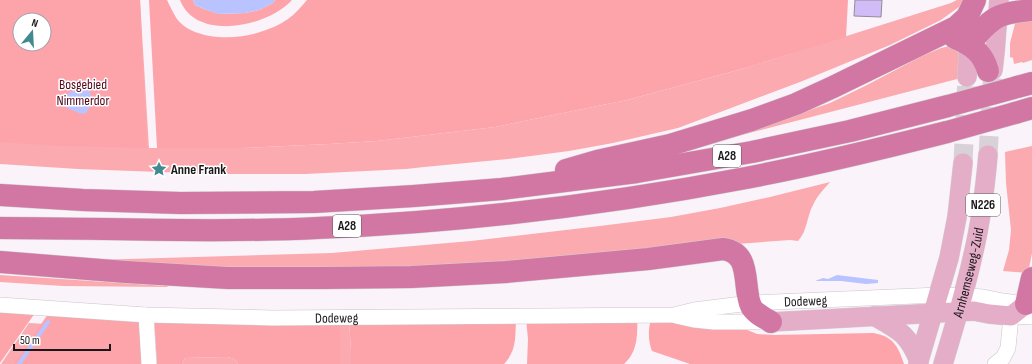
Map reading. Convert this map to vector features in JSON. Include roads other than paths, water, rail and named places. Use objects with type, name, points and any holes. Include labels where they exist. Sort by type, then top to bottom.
[{"type":"highway","name":"A28","points":[[502,189],[597,161],[670,145],[747,122],[796,104],[944,34],[956,27],[967,17],[975,0]]},
{"type":"highway","points":[[1019,0],[1032,6]]},
{"type":"highway","points":[[969,44],[987,25],[998,9],[1013,12],[1032,10]]},
{"type":"highway","points":[[944,34],[969,44],[980,54],[991,70]]},
{"type":"highway","name":"A28","points":[[0,195],[150,202],[300,202],[364,200],[502,189],[637,172],[752,152],[850,131],[1024,85]]},
{"type":"highway","name":"A28","points":[[0,228],[176,230],[316,228],[404,223],[508,214],[603,202],[746,178],[851,156],[1024,111]]},
{"type":"highway","name":"A28","points":[[0,223],[88,228]]},
{"type":"highway","points":[[0,262],[228,278],[411,277],[506,272],[641,260],[723,249],[734,253],[741,260],[751,306],[771,322]]},
{"type":"highway","points":[[1021,308],[1032,278]]},
{"type":"main road","points":[[967,76],[969,44],[973,34],[980,0]]},
{"type":"main road","points":[[991,70],[996,52],[998,9]]},
{"type":"main road","name":"Arnhemseweg-Zuid","points":[[943,364],[974,255],[981,218],[988,155]]},
{"type":"main road","name":"Arnhemseweg-Zuid","points":[[919,362],[939,295],[954,231],[963,162]]},
{"type":"main road","name":"Dodeweg","points":[[771,322],[934,313],[961,304],[974,311],[989,314],[1021,308]]},
{"type":"main road","points":[[874,316],[894,327],[904,335],[912,345],[919,362]]},
{"type":"street","name":"Dodeweg","points":[[0,305],[146,315],[273,318],[674,315],[694,310],[750,303],[939,295],[961,304]]},
{"type":"street","points":[[995,364],[1003,358],[1008,348],[1021,308]]},
{"type":"street","points":[[146,315],[149,364]]},
{"type":"street","name":"Dodeweg","points":[[674,315],[694,320],[714,322],[771,322]]},
{"type":"water","points":[[193,0],[275,0],[273,3],[259,10],[245,13],[219,14],[195,5]]},
{"type":"water","points":[[78,88],[89,89],[93,103],[85,114],[65,107],[64,96]]},
{"type":"water","points":[[837,275],[878,280],[878,283],[866,284],[841,281],[815,281],[823,278],[828,279]]},
{"type":"waterway","points":[[19,364],[48,322]]},
{"type":"tunnel","points":[[988,155],[993,70]]},
{"type":"tunnel","points":[[963,163],[967,77]]},
{"type":"place","name":"Anne Frank","points":[[159,169]]},
{"type":"park label","name":"Bosgebied Nimmerdor","points":[[83,92]]}]
